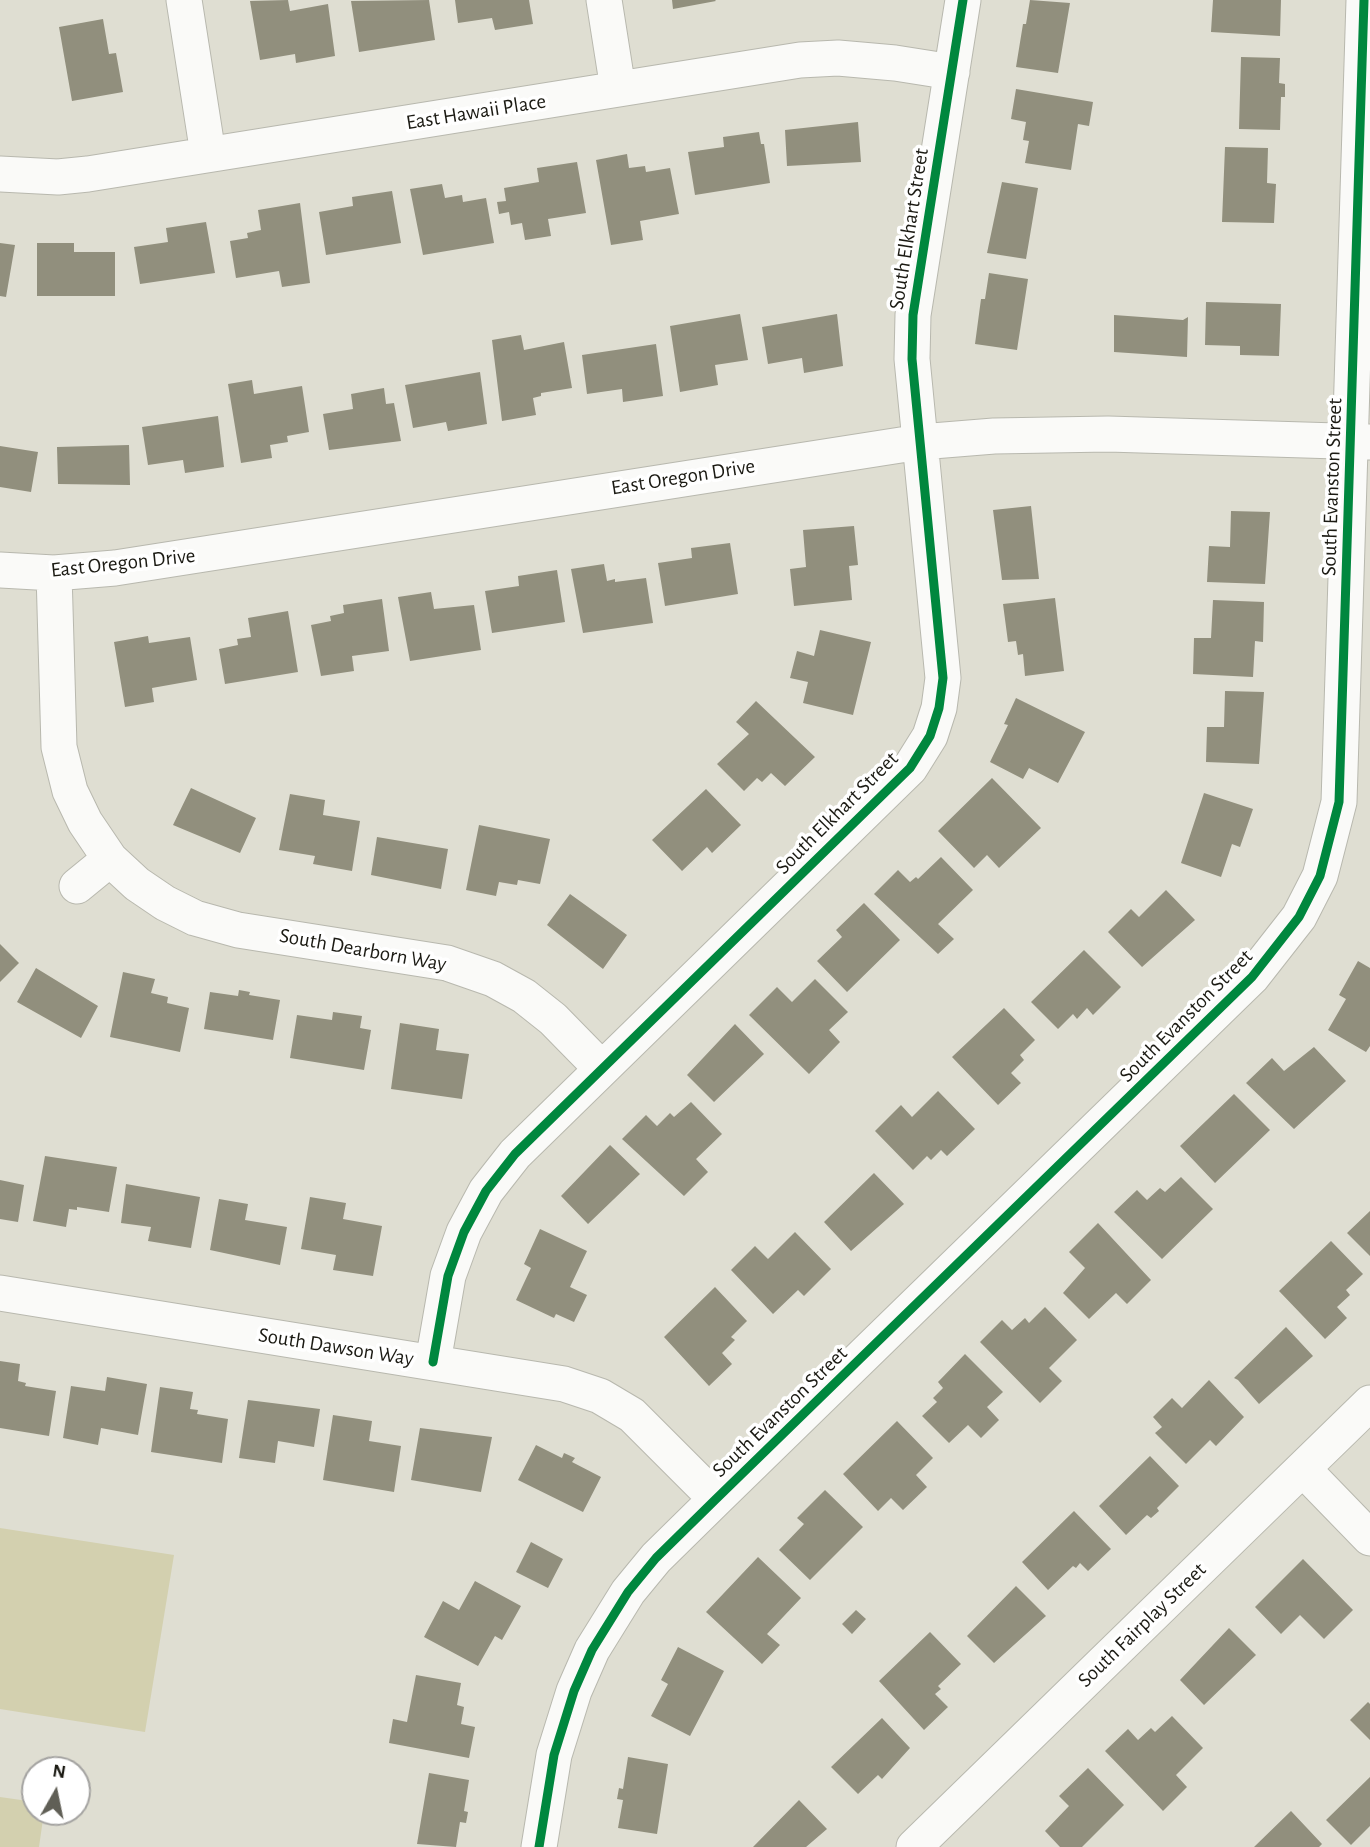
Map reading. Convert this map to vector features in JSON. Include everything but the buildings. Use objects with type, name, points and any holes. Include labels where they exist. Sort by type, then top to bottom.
[{"type":"street","points":[[184,0],[208,154]]},
{"type":"street","points":[[604,0],[618,89]]},
{"type":"street","name":"South Elkhart Street","points":[[433,1362],[448,1276],[464,1231],[486,1191],[514,1154],[910,768],[930,736],[939,708],[943,678],[912,359],[913,315],[963,0]]},
{"type":"street","name":"South Evanston Street","points":[[539,1847],[554,1755],[574,1691],[592,1650],[635,1584],[716,1499],[1252,977],[1299,918],[1320,876],[1339,802],[1360,442],[1364,0]]},
{"type":"street","name":"East Hawaii Place","points":[[0,174],[58,177],[813,60],[895,63],[952,72]]},
{"type":"street","name":"East Oregon Drive","points":[[0,570],[54,573],[115,568],[920,442],[995,436],[1108,434],[1360,442]]},
{"type":"street","name":"South Dearborn Way","points":[[54,573],[59,747],[70,791],[85,822],[110,859],[136,884],[195,918],[238,930],[447,963],[492,979],[524,996],[553,1019],[601,1069]]},
{"type":"street","points":[[78,886],[110,859]]},
{"type":"street","name":"South Dawson Way","points":[[0,1293],[564,1384],[600,1396],[639,1421],[716,1499]]},
{"type":"street","name":"South Fairplay Street","points":[[914,1847],[1370,1404]]},
{"type":"street","points":[[1303,1469],[1370,1538]]},
{"type":"shaded area","points":[[0,1528],[174,1555],[145,1732],[0,1709]]},
{"type":"shaded area","points":[[0,1797],[21,1800],[21,1826],[42,1826],[39,1847],[0,1847]]},
{"type":"cycle path","points":[[433,1362],[448,1276],[464,1232],[486,1191],[515,1154],[910,768],[930,736],[939,708],[943,678],[912,359],[913,315],[963,0]]},
{"type":"cycle path","points":[[539,1847],[554,1755],[574,1691],[592,1650],[628,1592],[656,1558],[1252,977],[1299,917],[1320,876],[1339,802],[1364,0]]}]
